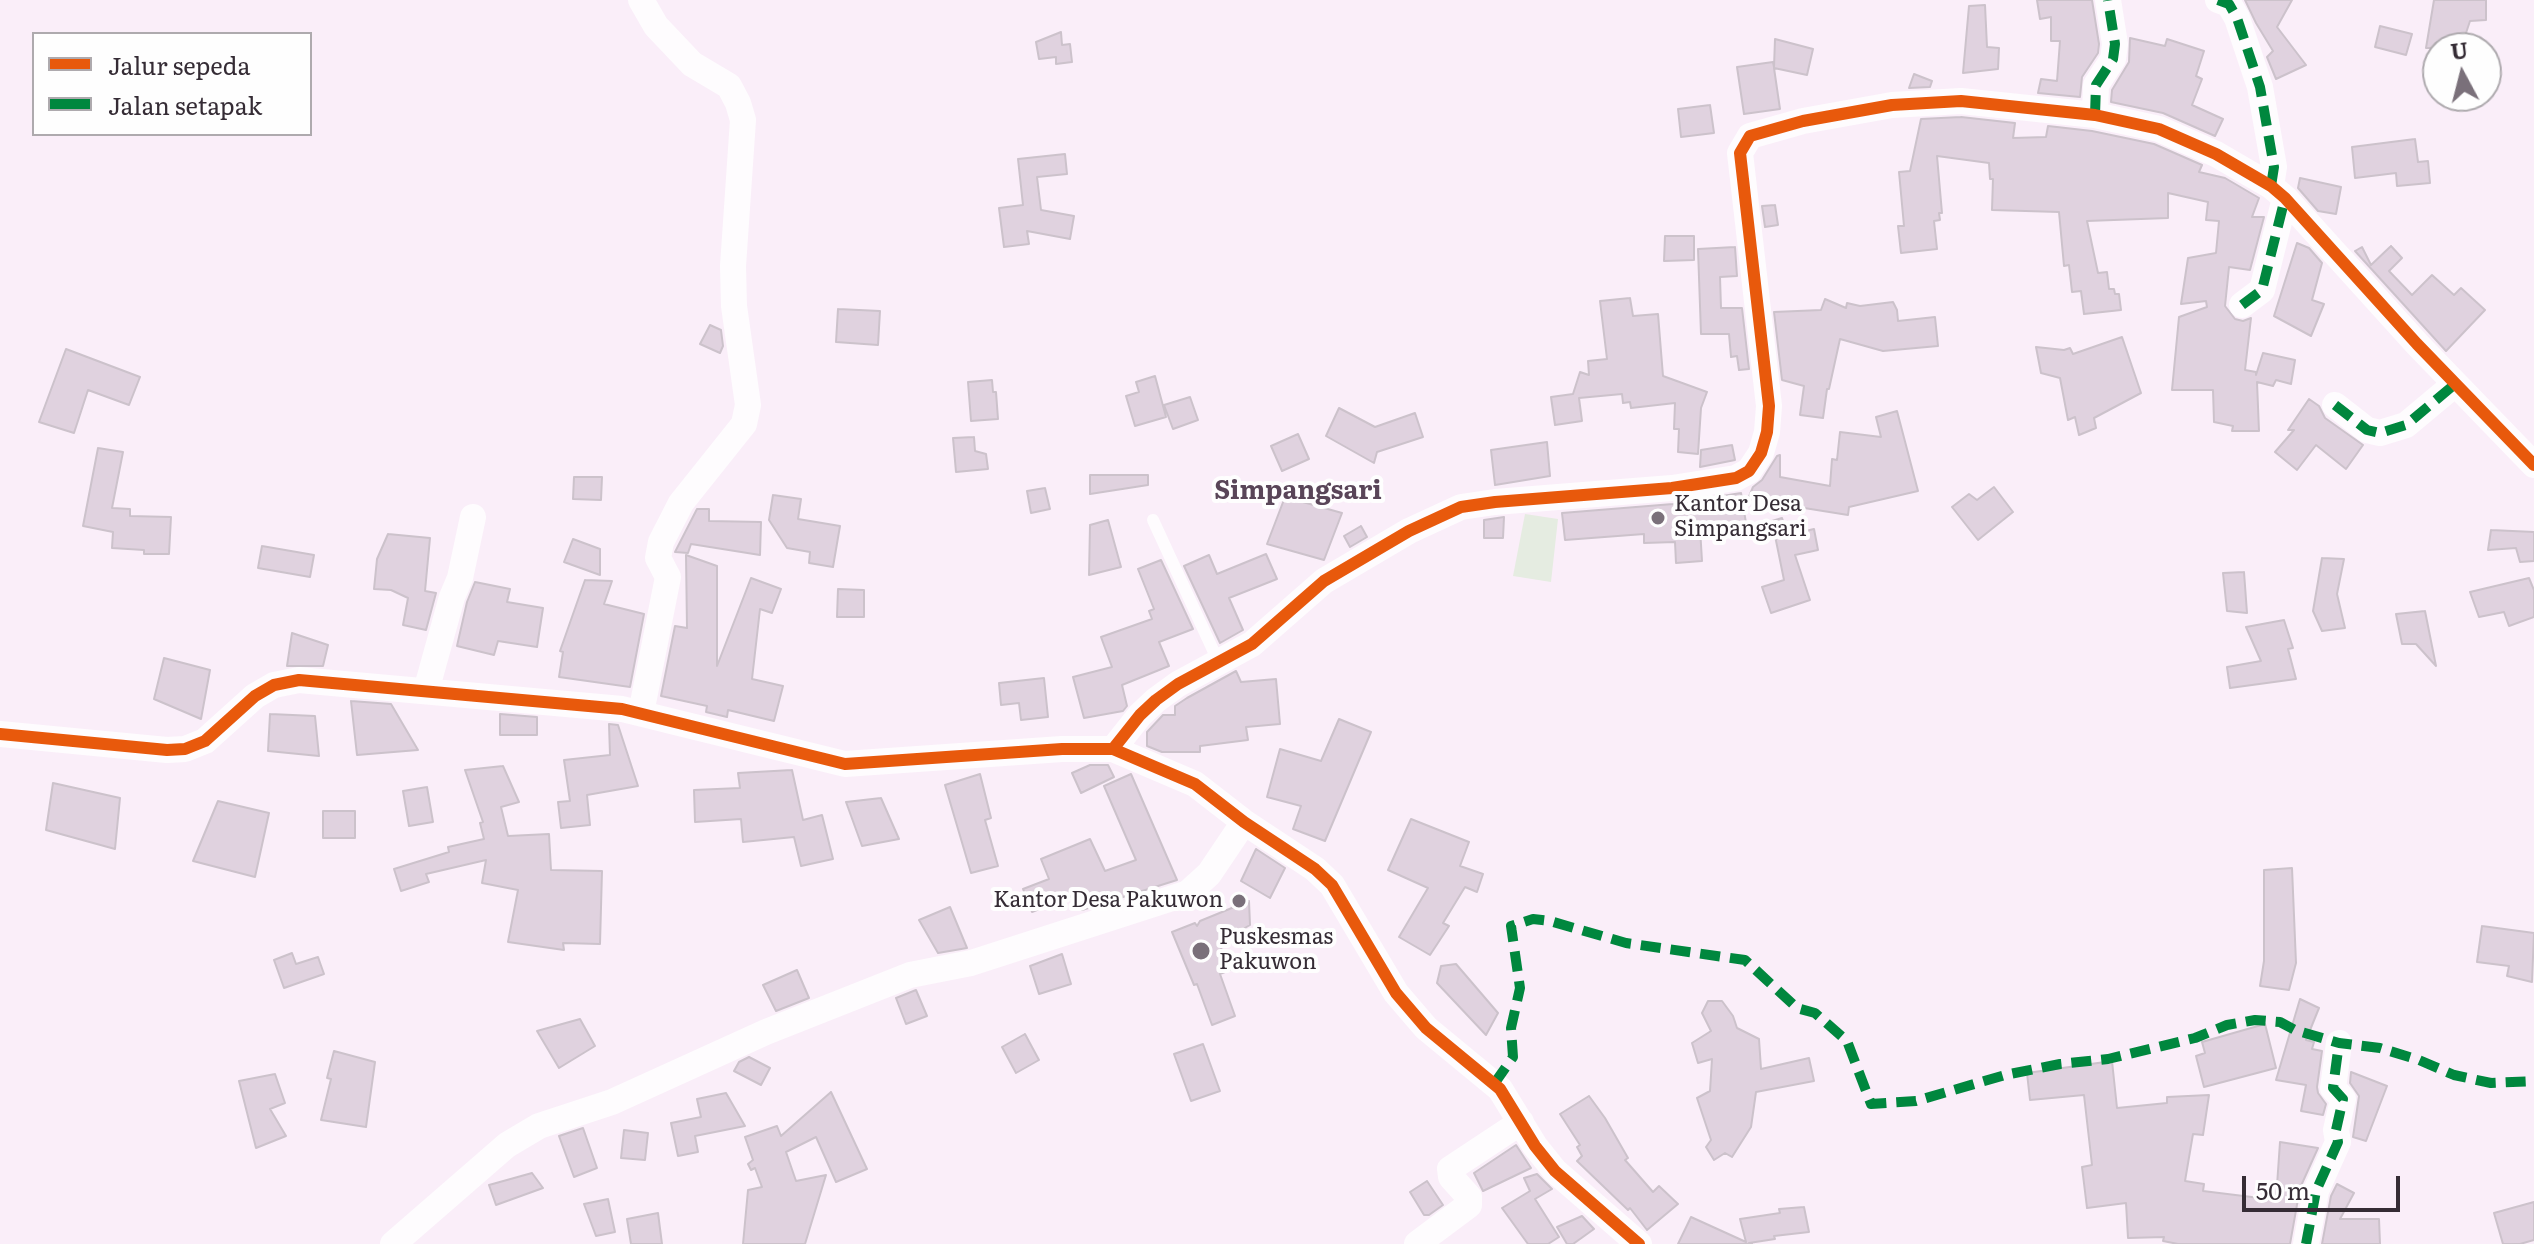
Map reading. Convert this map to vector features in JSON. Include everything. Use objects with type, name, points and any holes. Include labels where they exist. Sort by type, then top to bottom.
[{"type":"street","points":[[641,0],[656,26],[692,64],[729,86],[743,120],[733,266],[734,306],[748,405],[744,424],[681,503],[661,542],[658,558],[668,577],[641,713]]},
{"type":"street","points":[[2095,115],[2096,85],[2113,59],[2115,44],[2108,0]]},
{"type":"street","points":[[2218,0],[2229,4],[2237,18],[2260,87],[2278,192],[2262,290],[2242,305]]},
{"type":"street","points":[[1113,749],[1156,700],[1178,684],[1252,644],[1324,581],[1409,531],[1461,507],[1672,488],[1736,478],[1749,471],[1761,453],[1769,406],[1740,153],[1750,136],[1803,121],[1892,105],[1961,101],[2095,115],[2159,129],[2216,154],[2278,192],[2534,465]]},
{"type":"street","points":[[2335,405],[2367,430],[2380,433],[2406,425],[2455,384]]},
{"type":"street","points":[[426,691],[460,578],[473,517]]},
{"type":"street","points":[[0,734],[167,750],[185,749],[205,741],[255,696],[274,685],[299,680],[641,713],[845,764],[1062,749],[1113,749],[1195,784],[1244,822],[1285,847],[1332,885],[1396,993],[1426,1028],[1500,1089],[1535,1146],[1555,1171],[1639,1244]]},
{"type":"street","points":[[393,1244],[507,1145],[539,1126],[612,1102],[766,1032],[910,975],[971,963],[1188,893],[1209,874],[1244,822]]},
{"type":"street","points":[[2306,1244],[2316,1191],[2338,1142],[2336,1130],[2343,1099],[2333,1088],[2339,1043]]},
{"type":"street","points":[[1417,1244],[1469,1205],[1469,1197],[1449,1174],[1450,1169],[1521,1122]]},
{"type":"lane","points":[[1153,520],[1219,663]]},
{"type":"shaded area","points":[[1525,514],[1558,519],[1551,582],[1513,576]]},
{"type":"building","points":[[2037,0],[2092,0],[2098,53],[2082,77],[2080,97],[2038,93],[2041,79],[2057,81],[2060,41],[2051,41],[2051,17],[2040,19]]},
{"type":"building","points":[[2245,0],[2292,0],[2277,27],[2306,65],[2276,79],[2267,57],[2273,51]]},
{"type":"building","points":[[2434,0],[2486,0],[2486,20],[2470,21],[2466,32],[2429,32]]},
{"type":"building","points":[[1985,5],[1987,47],[1999,48],[1998,69],[1963,73],[1969,6]]},
{"type":"building","points":[[2380,26],[2412,34],[2406,55],[2375,47]]},
{"type":"building","points":[[1061,32],[1062,45],[1070,44],[1072,62],[1056,64],[1056,57],[1039,59],[1036,42]]},
{"type":"building","points":[[2130,38],[2165,46],[2167,39],[2204,51],[2196,76],[2202,79],[2192,105],[2223,119],[2215,136],[2163,113],[2111,102],[2112,90],[2129,62]]},
{"type":"building","points":[[1775,39],[1813,49],[1807,75],[1774,68],[1780,109],[1744,114],[1737,67],[1773,62],[1774,67]]},
{"type":"building","points":[[1914,74],[1932,81],[1930,87],[1909,88]]},
{"type":"building","points":[[1710,105],[1714,133],[1681,137],[1678,109]]},
{"type":"building","points":[[1961,117],[2015,123],[2013,138],[2046,137],[2048,126],[2092,131],[2154,144],[2202,165],[2199,172],[2225,178],[2259,198],[2252,217],[2264,217],[2250,270],[2229,267],[2225,306],[2235,319],[2243,321],[2251,318],[2245,370],[2256,372],[2256,375],[2263,353],[2295,360],[2291,384],[2276,380],[2273,386],[2257,382],[2259,431],[2232,431],[2233,426],[2214,422],[2213,390],[2172,390],[2179,317],[2207,307],[2206,301],[2181,304],[2188,258],[2216,253],[2219,221],[2206,220],[2208,202],[2168,193],[2168,218],[2087,221],[2098,273],[2107,272],[2109,289],[2119,294],[2121,310],[2084,314],[2081,291],[2072,292],[2069,265],[2064,266],[2059,212],[1992,210],[1993,179],[1990,179],[1989,163],[1937,156],[1942,213],[1939,213],[1940,220],[1934,221],[1937,249],[1901,253],[1898,226],[1904,226],[1899,172],[1910,171],[1921,119]]},
{"type":"building","points":[[2415,139],[2418,162],[2428,161],[2430,183],[2397,186],[2396,173],[2355,178],[2352,147]]},
{"type":"building","points":[[1065,154],[1067,174],[1037,177],[1041,210],[1074,216],[1070,239],[1027,231],[1029,244],[1004,247],[999,208],[1023,205],[1018,159]]},
{"type":"building","points":[[2300,178],[2341,187],[2336,214],[2318,211],[2298,188]]},
{"type":"building","points":[[1775,205],[1778,225],[1765,227],[1762,206]]},
{"type":"building","points":[[1665,236],[1694,236],[1694,260],[1664,261]]},
{"type":"building","points":[[2297,243],[2309,248],[2322,263],[2312,300],[2324,304],[2311,336],[2274,316]]},
{"type":"building","points":[[2391,246],[2402,258],[2389,271],[2412,295],[2432,275],[2454,295],[2461,288],[2485,310],[2446,351],[2355,251],[2362,247],[2371,265]]},
{"type":"building","points":[[1735,247],[1737,276],[1720,277],[1721,308],[1742,308],[1749,369],[1739,370],[1737,356],[1731,357],[1729,334],[1701,334],[1698,249]]},
{"type":"building","points":[[1630,298],[1633,316],[1658,314],[1663,376],[1707,392],[1701,408],[1698,454],[1678,452],[1679,429],[1674,429],[1675,403],[1631,408],[1630,402],[1623,403],[1622,394],[1579,398],[1582,421],[1555,425],[1551,397],[1573,394],[1580,372],[1589,375],[1588,361],[1607,359],[1600,301]]},
{"type":"building","points":[[1825,299],[1846,308],[1847,303],[1860,306],[1893,302],[1898,321],[1935,317],[1938,346],[1883,351],[1840,339],[1823,418],[1800,415],[1804,386],[1782,380],[1774,312],[1821,310]]},
{"type":"building","points":[[838,309],[880,311],[878,345],[836,342]]},
{"type":"building","points":[[710,325],[721,330],[723,346],[720,353],[700,344]]},
{"type":"building","points":[[2122,337],[2141,393],[2094,418],[2096,428],[2079,435],[2075,417],[2068,420],[2060,378],[2041,373],[2036,347],[2070,348],[2073,354]]},
{"type":"building","points":[[66,349],[140,377],[129,405],[88,390],[74,433],[39,422]]},
{"type":"building","points":[[1155,376],[1166,417],[1135,426],[1126,396],[1139,392],[1136,382]]},
{"type":"building","points":[[992,380],[998,419],[971,421],[968,382]]},
{"type":"building","points":[[1190,397],[1198,420],[1173,429],[1164,405]]},
{"type":"building","points":[[2309,399],[2319,406],[2325,418],[2363,445],[2346,469],[2316,445],[2297,470],[2275,452],[2294,430],[2288,430]]},
{"type":"building","points":[[1339,408],[1375,427],[1415,413],[1423,437],[1377,452],[1374,463],[1326,436]]},
{"type":"building","points":[[1897,411],[1918,491],[1849,507],[1848,515],[1748,499],[1753,487],[1780,455],[1780,477],[1830,486],[1832,459],[1837,460],[1840,432],[1881,437],[1876,417]]},
{"type":"building","points":[[1298,434],[1309,459],[1282,471],[1271,446]]},
{"type":"building","points":[[974,437],[975,451],[986,454],[988,469],[956,472],[953,438]]},
{"type":"building","points":[[1547,442],[1550,476],[1495,485],[1491,450]]},
{"type":"building","points":[[1732,445],[1735,460],[1700,467],[1701,450]]},
{"type":"building","points":[[98,448],[123,452],[112,508],[130,509],[130,516],[171,517],[169,554],[144,554],[144,550],[112,548],[113,532],[83,526]]},
{"type":"building","points":[[1090,475],[1148,475],[1148,485],[1090,494]]},
{"type":"building","points":[[574,477],[602,477],[601,500],[573,499]]},
{"type":"building","points":[[1994,487],[2013,512],[1978,540],[1952,507],[1969,494],[1977,500]]},
{"type":"building","points":[[1045,488],[1050,509],[1031,513],[1027,491]]},
{"type":"building","points":[[1741,493],[1746,523],[1700,528],[1702,561],[1676,563],[1675,542],[1644,543],[1644,534],[1565,540],[1562,513],[1673,504]]},
{"type":"building","points":[[773,495],[801,499],[798,519],[840,526],[833,567],[809,563],[810,552],[787,548],[769,520]]},
{"type":"building","points":[[1285,497],[1342,513],[1324,560],[1267,544]]},
{"type":"building","points":[[697,509],[709,509],[709,521],[761,522],[760,555],[691,544],[688,553],[675,552]]},
{"type":"building","points":[[1504,517],[1503,538],[1484,538],[1484,520]]},
{"type":"building","points":[[1782,518],[1788,535],[1814,529],[1818,550],[1795,555],[1810,600],[1771,613],[1762,587],[1784,580],[1772,521]]},
{"type":"building","points":[[1108,520],[1121,567],[1089,575],[1090,525]]},
{"type":"building","points":[[1361,526],[1367,537],[1350,547],[1344,536]]},
{"type":"building","points":[[2491,530],[2534,532],[2534,561],[2520,562],[2516,548],[2488,550]]},
{"type":"building","points":[[388,534],[430,538],[425,591],[436,593],[426,630],[403,625],[408,598],[391,590],[374,589],[377,559]]},
{"type":"building","points":[[573,539],[600,549],[600,575],[564,562]]},
{"type":"building","points":[[262,546],[314,555],[310,577],[258,568]]},
{"type":"building","points":[[1266,554],[1277,579],[1229,598],[1243,630],[1220,643],[1184,566],[1209,555],[1217,574]]},
{"type":"building","points":[[686,555],[717,566],[717,666],[751,578],[781,589],[772,613],[760,609],[752,679],[783,686],[774,721],[728,710],[727,717],[706,712],[707,706],[661,696],[675,626],[687,628]]},
{"type":"building","points":[[2322,558],[2344,559],[2337,594],[2345,628],[2322,631],[2313,611]]},
{"type":"building","points":[[1161,560],[1193,629],[1159,642],[1169,666],[1122,685],[1127,706],[1123,711],[1084,718],[1073,677],[1112,667],[1101,637],[1152,619],[1149,611],[1154,609],[1138,569]]},
{"type":"building","points":[[2244,572],[2247,613],[2227,611],[2223,573]]},
{"type":"building","points":[[2529,578],[2534,590],[2534,617],[2509,626],[2504,612],[2479,617],[2470,592]]},
{"type":"building","points":[[585,580],[612,581],[604,604],[644,614],[630,687],[559,677],[563,652],[560,651]]},
{"type":"building","points":[[475,582],[510,589],[507,602],[543,608],[537,647],[498,641],[494,655],[457,646]]},
{"type":"building","points":[[838,589],[864,590],[864,617],[837,617]]},
{"type":"building","points":[[2425,611],[2436,666],[2416,644],[2402,644],[2396,614]]},
{"type":"building","points":[[2284,620],[2293,648],[2288,649],[2296,679],[2230,688],[2227,667],[2261,661],[2246,627]]},
{"type":"building","points":[[292,633],[328,645],[323,666],[287,666]]},
{"type":"building","points":[[164,658],[210,670],[201,719],[154,699]]},
{"type":"building","points":[[1236,671],[1241,682],[1276,679],[1280,724],[1246,727],[1248,740],[1200,746],[1200,752],[1162,752],[1147,746],[1147,732],[1163,715],[1175,715],[1175,706]]},
{"type":"building","points":[[1044,678],[1048,717],[1021,720],[1019,703],[1001,705],[999,683]]},
{"type":"building","points":[[351,701],[391,704],[418,750],[357,755]]},
{"type":"building","points":[[270,714],[315,716],[319,756],[268,751]]},
{"type":"building","points":[[500,714],[537,717],[537,735],[500,735]]},
{"type":"building","points":[[1339,719],[1371,732],[1325,841],[1293,829],[1301,806],[1267,797],[1280,749],[1321,761]]},
{"type":"building","points":[[609,724],[618,725],[638,786],[587,795],[590,825],[561,828],[558,802],[570,801],[564,760],[610,755]]},
{"type":"building","points":[[1090,765],[1108,765],[1114,777],[1081,793],[1072,773]]},
{"type":"building","points":[[503,766],[519,802],[501,807],[508,836],[549,834],[551,870],[602,871],[600,944],[563,943],[564,950],[508,942],[518,890],[482,883],[486,860],[426,874],[429,882],[401,891],[394,869],[449,852],[448,847],[484,839],[480,823],[483,822],[465,770]]},
{"type":"building","points":[[792,770],[803,820],[822,815],[833,859],[801,866],[794,837],[743,842],[741,819],[695,822],[694,790],[740,788],[738,773]]},
{"type":"building","points":[[980,774],[991,818],[985,820],[998,866],[971,873],[945,785]]},
{"type":"building","points":[[1131,774],[1177,880],[1082,910],[1075,895],[1032,912],[1023,889],[1049,879],[1041,859],[1090,839],[1105,871],[1136,860],[1104,786]]},
{"type":"building","points":[[53,783],[120,798],[115,849],[46,830]]},
{"type":"building","points":[[427,787],[433,822],[409,826],[403,791]]},
{"type":"building","points":[[881,798],[899,839],[862,846],[846,802]]},
{"type":"building","points":[[218,801],[269,813],[255,877],[193,861]]},
{"type":"building","points":[[323,811],[355,811],[355,838],[323,838]]},
{"type":"building","points":[[1411,819],[1469,842],[1460,866],[1483,874],[1477,892],[1465,887],[1443,923],[1449,926],[1430,955],[1399,937],[1428,888],[1388,870]]},
{"type":"building","points":[[1256,849],[1285,868],[1270,898],[1241,881]]},
{"type":"building","points":[[2292,868],[2296,963],[2289,990],[2260,986],[2264,961],[2264,870]]},
{"type":"building","points":[[1249,901],[1250,925],[1219,943],[1230,970],[1220,974],[1235,1016],[1212,1025],[1197,984],[1194,985],[1172,932],[1195,923],[1197,926],[1200,921]]},
{"type":"building","points":[[950,907],[967,948],[938,953],[919,920]]},
{"type":"building","points":[[2482,926],[2534,933],[2532,982],[2507,976],[2509,966],[2477,962]]},
{"type":"building","points":[[292,953],[296,964],[318,957],[324,974],[284,988],[274,960]]},
{"type":"building","points":[[1062,954],[1071,984],[1039,994],[1030,966]]},
{"type":"building","points":[[1456,964],[1498,1013],[1486,1035],[1437,983],[1441,966]]},
{"type":"building","points":[[797,970],[809,998],[776,1011],[763,985]]},
{"type":"building","points":[[916,990],[927,1016],[906,1024],[896,998]]},
{"type":"building","points":[[2300,999],[2319,1008],[2306,1040],[2314,1042],[2312,1049],[2322,1051],[2317,1087],[2326,1104],[2323,1115],[2301,1111],[2306,1085],[2276,1080]]},
{"type":"building","points":[[1708,1001],[1722,1001],[1737,1028],[1759,1039],[1761,1069],[1809,1058],[1814,1081],[1756,1092],[1751,1127],[1732,1157],[1725,1153],[1714,1160],[1706,1147],[1711,1140],[1697,1098],[1710,1091],[1712,1059],[1698,1063],[1692,1043],[1711,1031],[1702,1013]]},
{"type":"building","points":[[580,1019],[595,1046],[559,1068],[537,1031]]},
{"type":"building","points":[[2265,1024],[2276,1068],[2204,1087],[2196,1056],[2205,1053],[2202,1042]]},
{"type":"building","points":[[1025,1034],[1039,1060],[1016,1073],[1002,1047]]},
{"type":"building","points":[[1203,1044],[1220,1091],[1191,1101],[1174,1054]]},
{"type":"building","points":[[334,1051],[375,1062],[366,1127],[321,1120]]},
{"type":"building","points":[[749,1057],[770,1068],[761,1085],[734,1071],[739,1062]]},
{"type":"building","points":[[2112,1061],[2117,1108],[2167,1103],[2167,1097],[2209,1095],[2203,1135],[2193,1134],[2185,1181],[2204,1184],[2203,1191],[2276,1200],[2280,1142],[2318,1148],[2300,1188],[2290,1244],[2178,1244],[2163,1241],[2164,1237],[2128,1238],[2126,1203],[2087,1208],[2082,1167],[2092,1165],[2084,1095],[2030,1100],[2027,1073]]},
{"type":"building","points":[[2351,1072],[2387,1086],[2366,1141],[2353,1137],[2359,1096],[2350,1083]]},
{"type":"building","points":[[275,1074],[285,1103],[270,1109],[286,1136],[256,1148],[239,1081]]},
{"type":"building","points":[[831,1092],[867,1169],[836,1182],[816,1137],[786,1152],[796,1181],[826,1175],[805,1244],[743,1244],[748,1190],[762,1187],[755,1168],[751,1170],[748,1164],[753,1160],[745,1137],[777,1126],[781,1136]]},
{"type":"building","points":[[726,1093],[745,1126],[695,1136],[698,1152],[678,1156],[671,1123],[701,1117],[697,1099]]},
{"type":"building","points":[[1589,1096],[1628,1158],[1625,1160],[1653,1192],[1659,1186],[1678,1204],[1647,1230],[1630,1208],[1628,1210],[1577,1161],[1582,1156],[1577,1147],[1580,1145],[1560,1114]]},
{"type":"building","points":[[583,1128],[597,1168],[574,1177],[559,1136]]},
{"type":"building","points":[[624,1130],[648,1133],[645,1160],[621,1158]]},
{"type":"building","points":[[1516,1145],[1531,1168],[1483,1191],[1474,1173]]},
{"type":"building","points":[[532,1173],[543,1188],[496,1205],[489,1185]]},
{"type":"building","points":[[1537,1174],[1552,1189],[1535,1199],[1559,1237],[1548,1244],[1528,1244],[1502,1208],[1530,1191],[1524,1178]]},
{"type":"building","points":[[1427,1181],[1443,1205],[1424,1215],[1410,1192]]},
{"type":"building","points":[[2337,1184],[2354,1193],[2340,1219],[2379,1219],[2380,1244],[2322,1244],[2331,1196]]},
{"type":"building","points":[[608,1199],[615,1232],[596,1236],[584,1204]]},
{"type":"building","points":[[2534,1202],[2534,1240],[2503,1244],[2494,1213]]},
{"type":"building","points":[[1804,1207],[1809,1232],[1774,1236],[1775,1239],[1749,1243],[1752,1244],[1678,1244],[1691,1217],[1746,1242],[1740,1219],[1780,1213],[1779,1209]]},
{"type":"building","points":[[658,1213],[662,1244],[631,1244],[627,1219]]},
{"type":"building","points":[[1582,1216],[1594,1229],[1573,1244],[1567,1244],[1557,1227]]},
{"type":"marked path","points":[[2095,115],[2096,85],[2113,59],[2115,44],[2108,0]]},
{"type":"marked path","points":[[2218,0],[2229,4],[2237,18],[2260,87],[2274,167],[2271,186]]},
{"type":"marked path","points":[[2242,305],[2262,290],[2285,198]]},
{"type":"marked path","points":[[2335,405],[2367,430],[2380,433],[2406,425],[2455,384]]},
{"type":"marked path","points":[[1494,1084],[1513,1057],[1511,1028],[1520,988],[1511,926],[1533,919],[1626,943],[1745,960],[1797,1008],[1815,1013],[1847,1041],[1871,1104],[1916,1101],[2005,1075],[2060,1064],[2108,1059],[2255,1020],[2280,1022],[2295,1030],[2339,1043],[2380,1048],[2454,1075],[2491,1083],[2534,1081]]},
{"type":"marked path","points":[[2306,1244],[2316,1191],[2338,1142],[2336,1130],[2343,1099],[2333,1088],[2339,1043]]},
{"type":"cycle path","points":[[1113,749],[1156,700],[1178,684],[1252,644],[1324,581],[1409,531],[1461,507],[1672,488],[1736,478],[1749,471],[1761,453],[1769,406],[1740,153],[1750,136],[1803,121],[1892,105],[1961,101],[2095,115],[2159,129],[2216,154],[2271,186],[2285,198],[2417,344],[2534,465]]},
{"type":"cycle path","points":[[0,734],[167,750],[185,749],[205,741],[255,696],[274,685],[299,680],[622,709],[845,764],[1062,749],[1113,749],[1195,784],[1244,822],[1315,869],[1332,885],[1396,993],[1426,1028],[1500,1089],[1535,1146],[1555,1171],[1639,1244]]},
{"type":"place","name":"Kantor Desa Simpangsari","points":[[1658,518]]},
{"type":"place","name":"Kantor Desa Pakuwon","points":[[1239,901]]},
{"type":"place","name":"Puskesmas Pakuwon","points":[[1201,951]]},
{"type":"district","name":"Simpangsari","points":[[1298,491]]}]
